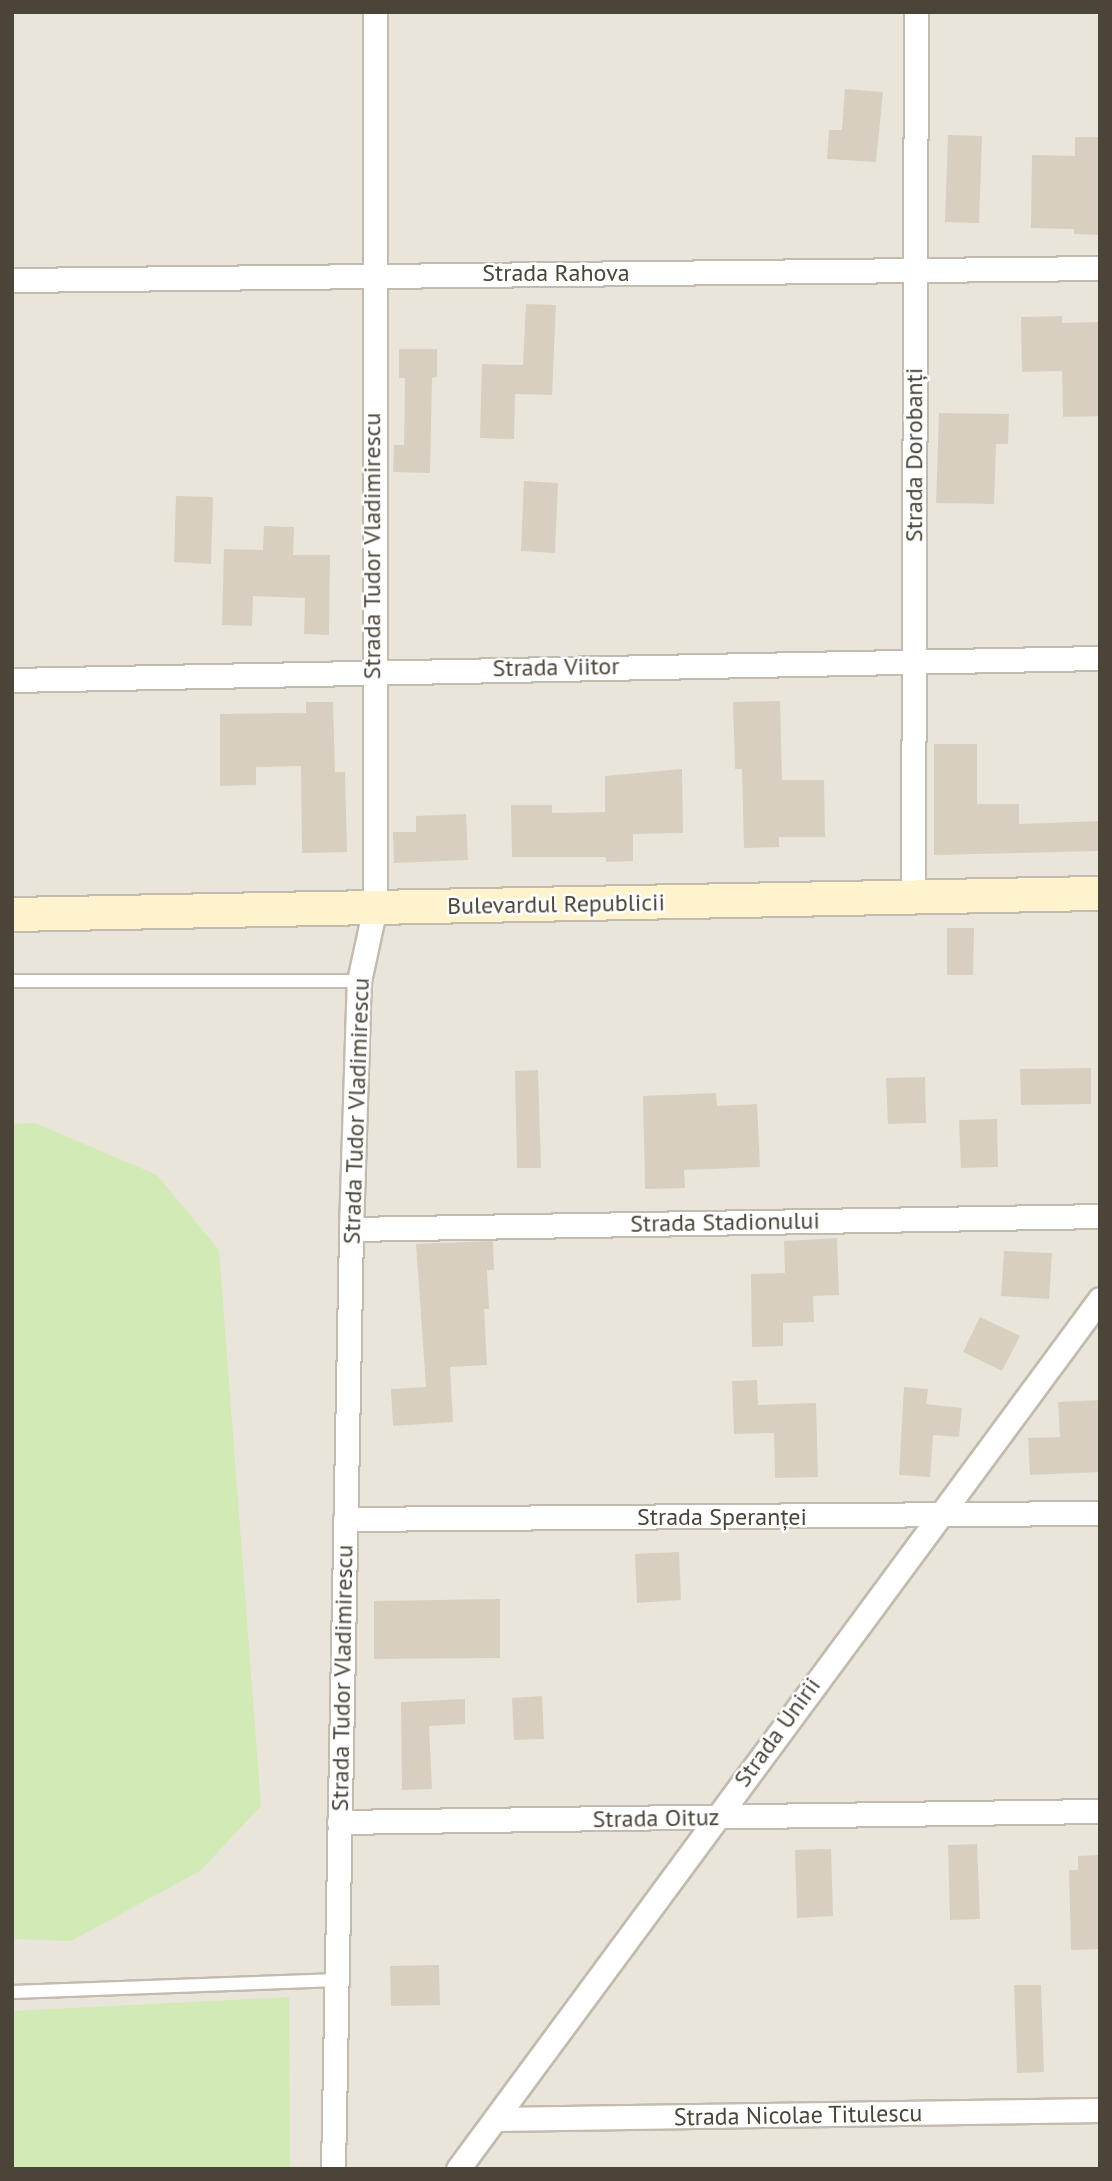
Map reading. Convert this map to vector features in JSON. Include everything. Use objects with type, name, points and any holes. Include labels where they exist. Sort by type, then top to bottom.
[{"type":"main road","name":"Bulevardul Republicii","points":[[12,914],[1100,892]]},
{"type":"street","name":"Strada Tudor Vladimirescu","points":[[333,2169],[339,1980],[339,1822],[351,1229],[359,981],[375,907],[372,670],[374,12]]},
{"type":"street","name":"Strada Dorobanți","points":[[913,897],[916,12]]},
{"type":"street","name":"Strada Rahova","points":[[12,280],[1100,268]]},
{"type":"street","name":"Strada Viitor","points":[[12,680],[372,670],[1100,658]]},
{"type":"street","name":"Strada Stadionului","points":[[351,1229],[1100,1216]]},
{"type":"street","name":"Strada Unirii","points":[[458,2169],[714,1818],[1100,1298]]},
{"type":"street","name":"Strada Speranței","points":[[345,1519],[937,1517],[1100,1513]]},
{"type":"street","name":"Strada Oituz","points":[[339,1822],[1100,1811]]},
{"type":"street","name":"Strada Nicolae Titulescu","points":[[496,2119],[1100,2110]]},
{"type":"lane","points":[[12,981],[359,981]]},
{"type":"lane","points":[[12,1992],[339,1980]]},
{"type":"shaded area","points":[[12,12],[1100,12],[1100,2169],[12,2169]]},
{"type":"green space","points":[[35,1123],[157,1175],[219,1250],[261,1806],[200,1871],[71,1941],[12,1939],[12,1124]]},
{"type":"green space","points":[[289,1997],[290,2169],[12,2169],[12,2011]]},
{"type":"building","points":[[845,89],[883,92],[876,162],[827,159],[829,130],[842,130]]},
{"type":"building","points":[[948,135],[982,136],[979,223],[945,222]]},
{"type":"building","points":[[1075,137],[1100,137],[1100,235],[1074,234],[1074,229],[1031,228],[1032,155],[1075,156]]},
{"type":"building","points":[[526,304],[556,305],[552,395],[515,394],[514,439],[480,438],[482,364],[523,365]]},
{"type":"building","points":[[1062,316],[1062,323],[1100,322],[1100,416],[1063,417],[1062,371],[1022,372],[1021,317]]},
{"type":"building","points":[[399,349],[437,349],[437,377],[432,378],[430,473],[393,472],[394,445],[404,445],[405,378],[399,378]]},
{"type":"building","points":[[939,413],[1009,414],[1008,444],[996,444],[994,504],[936,503]]},
{"type":"building","points":[[524,481],[558,483],[555,553],[521,551]]},
{"type":"building","points":[[176,496],[213,497],[211,564],[174,562]]},
{"type":"building","points":[[264,526],[294,527],[293,555],[330,555],[329,635],[304,634],[305,598],[253,596],[252,626],[222,625],[224,549],[263,550]]},
{"type":"building","points":[[780,701],[782,780],[824,780],[825,837],[779,837],[779,847],[744,848],[742,769],[735,769],[733,702]]},
{"type":"building","points":[[306,702],[333,702],[335,772],[345,772],[347,852],[302,853],[301,766],[256,767],[256,785],[220,786],[220,714],[306,713]]},
{"type":"building","points":[[934,744],[977,744],[977,804],[1019,804],[1019,824],[1100,821],[1100,851],[934,855]]},
{"type":"building","points":[[682,769],[683,833],[633,834],[633,861],[606,862],[606,857],[512,857],[511,805],[552,805],[552,813],[605,812],[605,776]]},
{"type":"building","points":[[466,814],[468,860],[394,863],[393,832],[416,832],[416,816]]},
{"type":"building","points":[[947,928],[974,928],[973,975],[947,975]]},
{"type":"building","points":[[1091,1068],[1091,1104],[1021,1105],[1020,1069]]},
{"type":"building","points":[[538,1070],[541,1168],[517,1168],[515,1071]]},
{"type":"building","points":[[925,1077],[926,1123],[888,1124],[886,1078]]},
{"type":"building","points":[[716,1093],[717,1106],[757,1104],[760,1167],[684,1170],[685,1188],[645,1189],[643,1096]]},
{"type":"building","points":[[997,1119],[998,1167],[961,1168],[959,1120]]},
{"type":"building","points":[[837,1238],[839,1295],[813,1296],[814,1322],[783,1323],[783,1346],[752,1347],[751,1274],[785,1273],[784,1241]]},
{"type":"building","points":[[493,1241],[494,1270],[487,1270],[489,1309],[484,1309],[487,1365],[450,1367],[453,1422],[393,1426],[391,1389],[426,1387],[416,1244]]},
{"type":"building","points":[[1004,1251],[1052,1253],[1049,1299],[1001,1296]]},
{"type":"building","points":[[980,1317],[1020,1336],[1002,1371],[963,1352]]},
{"type":"building","points":[[757,1380],[758,1405],[816,1403],[818,1477],[775,1478],[774,1433],[734,1434],[732,1381]]},
{"type":"building","points":[[904,1387],[928,1389],[926,1404],[962,1408],[959,1437],[933,1435],[930,1477],[899,1475]]},
{"type":"building","points":[[1100,1400],[1100,1472],[1030,1475],[1028,1438],[1060,1437],[1058,1402]]},
{"type":"building","points":[[679,1552],[681,1600],[637,1603],[635,1554]]},
{"type":"building","points":[[500,1599],[500,1658],[374,1659],[374,1601]]},
{"type":"building","points":[[542,1696],[544,1739],[514,1740],[512,1698]]},
{"type":"building","points":[[465,1699],[465,1724],[429,1726],[432,1789],[402,1790],[401,1702]]},
{"type":"building","points":[[977,1844],[980,1919],[950,1920],[948,1845]]},
{"type":"building","points":[[831,1849],[833,1916],[797,1918],[795,1850]]},
{"type":"building","points":[[1100,1855],[1100,1949],[1071,1950],[1069,1870],[1078,1870],[1078,1856]]},
{"type":"building","points":[[439,1965],[440,2005],[391,2006],[390,1966]]},
{"type":"building","points":[[1014,1985],[1041,1985],[1044,2072],[1017,2073]]}]
